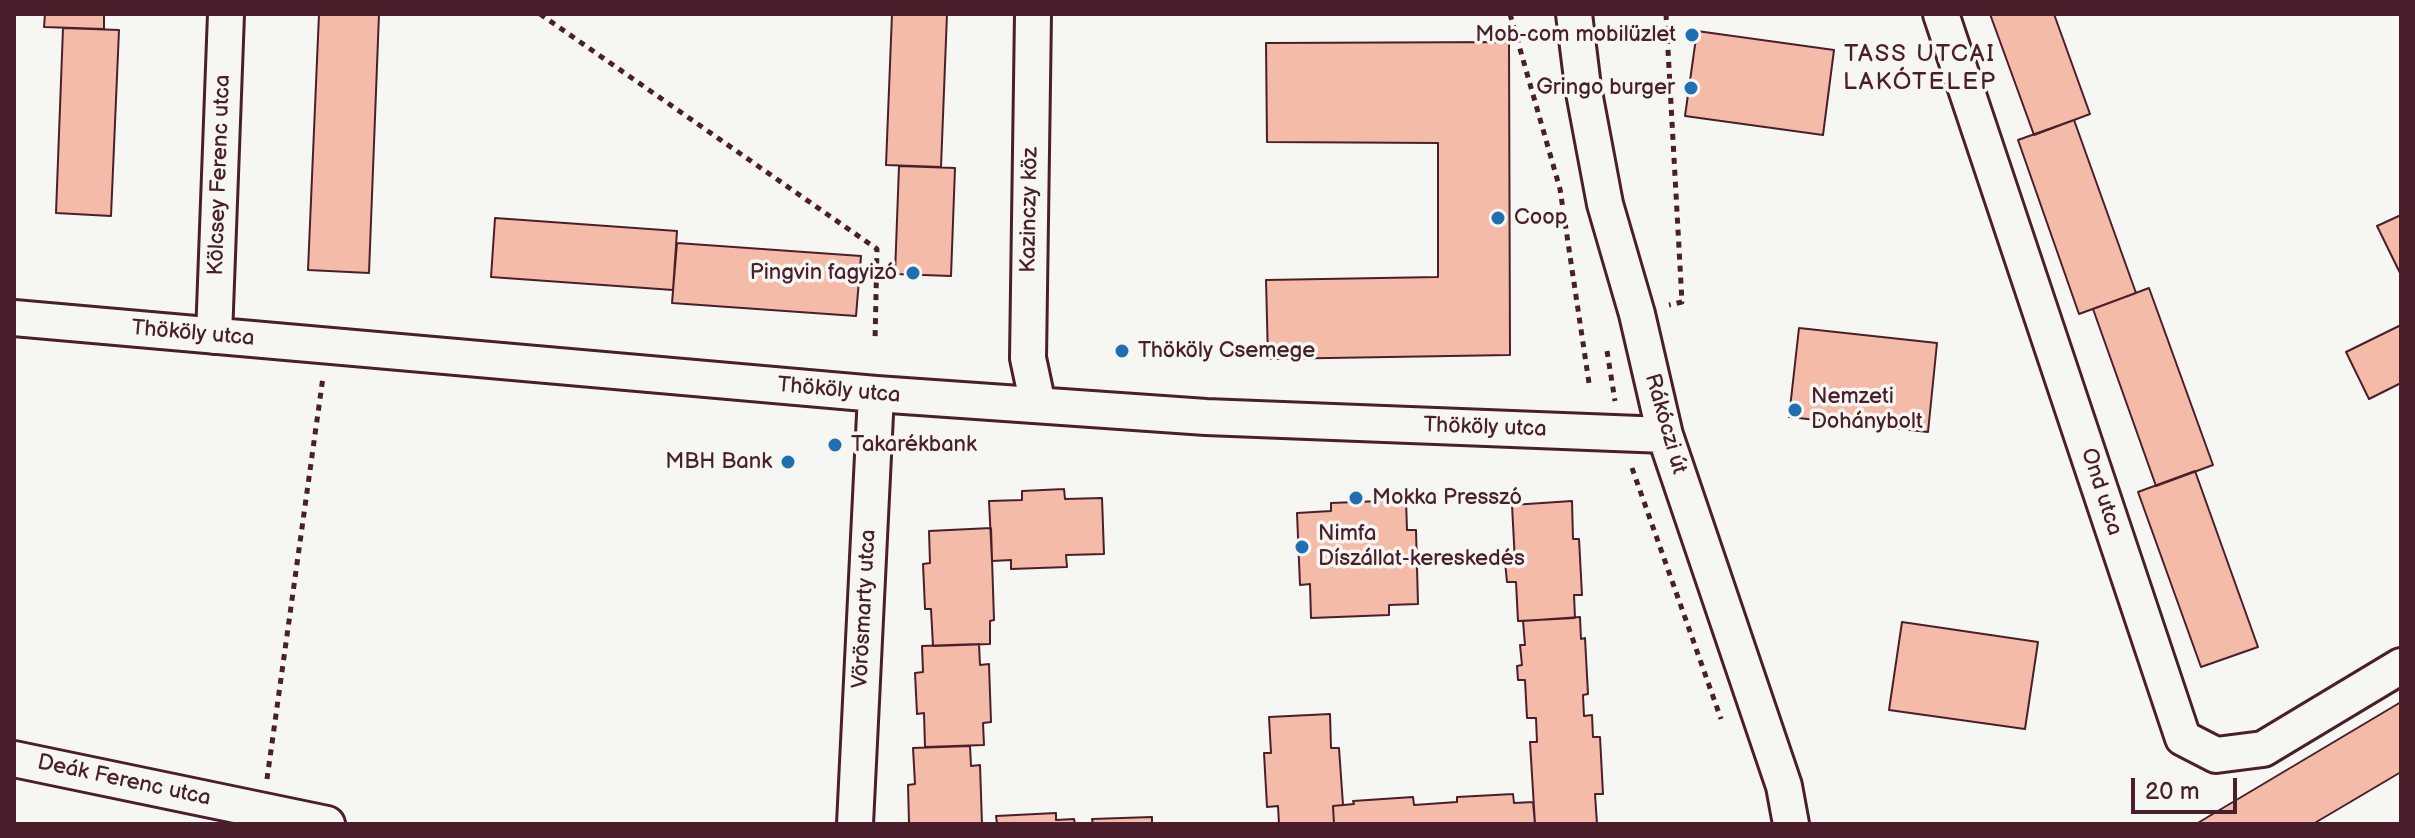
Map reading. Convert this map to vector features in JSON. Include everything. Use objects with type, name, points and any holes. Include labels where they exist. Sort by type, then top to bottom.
[{"type":"street","name":"Kölcsey Ferenc utca","points":[[214,336],[226,14]]},
{"type":"street","name":"Kazinczy köz","points":[[1033,14],[1028,358],[1038,405]]},
{"type":"street","name":"Rákóczi út","points":[[1574,14],[1583,87],[1605,204],[1637,314],[1665,435],[1784,786],[1791,824]]},
{"type":"street","name":"Ond utca","points":[[1941,14],[2183,738],[2216,755],[2263,749],[2401,666]]},
{"type":"street","name":"Thököly utca","points":[[14,318],[876,394],[1206,417],[1665,435]]},
{"type":"street","name":"Vörösmarty utca","points":[[855,824],[876,394]]},
{"type":"street","name":"Deák Ferenc utca","points":[[14,759],[327,824]]},
{"type":"path","points":[[540,14],[877,249],[875,342]]},
{"type":"path","points":[[1510,14],[1560,189],[1589,383]]},
{"type":"path","points":[[1637,314],[1682,302],[1666,14]]},
{"type":"path","points":[[263,811],[327,346]]},
{"type":"building","points":[[45,14],[104,14],[104,29],[44,27]]},
{"type":"building","points":[[319,14],[379,14],[369,273],[308,270]]},
{"type":"building","points":[[892,14],[947,14],[941,167],[886,165]]},
{"type":"building","points":[[1990,14],[2054,14],[2090,114],[2034,135]]},
{"type":"building","points":[[63,28],[119,30],[111,216],[56,213]]},
{"type":"building","points":[[1697,31],[1834,50],[1823,135],[1685,116]]},
{"type":"building","points":[[1509,42],[1510,355],[1268,359],[1266,280],[1438,277],[1438,143],[1267,142],[1266,43]]},
{"type":"building","points":[[2074,120],[2136,293],[2079,314],[2018,140]]},
{"type":"building","points":[[899,166],[955,168],[951,276],[895,274]]},
{"type":"building","points":[[2401,215],[2401,275],[2377,226]]},
{"type":"building","points":[[495,218],[677,231],[673,290],[491,277]]},
{"type":"building","points":[[677,243],[861,256],[856,316],[672,303]]},
{"type":"building","points":[[2149,288],[2213,465],[2156,486],[2093,309]]},
{"type":"building","points":[[2401,325],[2401,383],[2369,399],[2346,352]]},
{"type":"building","points":[[1799,328],[1937,343],[1928,432],[1789,417]]},
{"type":"building","points":[[2195,471],[2258,647],[2201,667],[2138,492]]},
{"type":"building","points":[[1064,489],[1065,499],[1102,498],[1104,554],[1066,555],[1067,567],[1011,569],[1011,560],[992,561],[989,501],[1022,500],[1022,491]]},
{"type":"building","points":[[1406,500],[1407,530],[1416,530],[1418,604],[1389,605],[1389,615],[1311,618],[1310,584],[1300,585],[1297,513],[1331,511],[1331,503]]},
{"type":"building","points":[[1572,501],[1573,539],[1579,539],[1582,595],[1574,595],[1575,618],[1518,621],[1516,582],[1507,582],[1505,562],[1515,562],[1512,505]]},
{"type":"building","points":[[991,528],[994,620],[990,621],[990,644],[933,646],[931,609],[925,609],[923,564],[930,563],[929,531]]},
{"type":"building","points":[[1580,617],[1581,639],[1585,638],[1588,694],[1583,695],[1584,716],[1592,715],[1593,737],[1600,737],[1603,794],[1595,794],[1597,824],[1535,824],[1530,742],[1537,742],[1536,718],[1527,718],[1525,680],[1518,680],[1517,666],[1522,665],[1520,645],[1525,645],[1523,621]]},
{"type":"building","points":[[1902,622],[2038,642],[2025,729],[1889,710]]},
{"type":"building","points":[[979,644],[980,665],[989,664],[991,722],[983,723],[984,745],[925,747],[924,713],[917,714],[915,673],[923,672],[922,646]]},
{"type":"building","points":[[2401,702],[2401,772],[2313,824],[2196,824]]},
{"type":"building","points":[[1330,714],[1331,748],[1339,748],[1343,805],[1333,806],[1334,824],[1279,824],[1278,806],[1267,807],[1264,753],[1271,753],[1269,717]]},
{"type":"building","points":[[970,746],[971,766],[980,765],[982,824],[909,823],[908,785],[915,784],[913,748]]},
{"type":"building","points":[[1513,794],[1514,803],[1533,802],[1535,824],[1334,824],[1333,806],[1354,804],[1353,801],[1413,797],[1414,805],[1457,802],[1457,797]]},
{"type":"building","points":[[1056,813],[1056,820],[1074,819],[1075,824],[977,824],[997,823],[996,816]]},
{"type":"building","points":[[1152,817],[1152,824],[1093,824],[1092,819]]},
{"type":"place","name":"Mob-com mobilüzlet","points":[[1692,35]]},
{"type":"place","name":"Gringo burger","points":[[1691,88]]},
{"type":"place","name":"Coop","points":[[1498,218]]},
{"type":"place","name":"Pingvin fagyizó","points":[[913,273]]},
{"type":"place","name":"Thököly Csemege","points":[[1122,351]]},
{"type":"place","name":"Nemzeti Dohánybolt","points":[[1795,410]]},
{"type":"place","name":"Takarékbank","points":[[835,445]]},
{"type":"place","name":"MBH Bank","points":[[788,462]]},
{"type":"place","name":"Mokka Presszó","points":[[1356,498]]},
{"type":"place","name":"Nimfa Díszállat-kereskedés","points":[[1302,547]]},
{"type":"district","name":"TASS UTCAI LAKÓTELEP","points":[[1920,69]]}]
